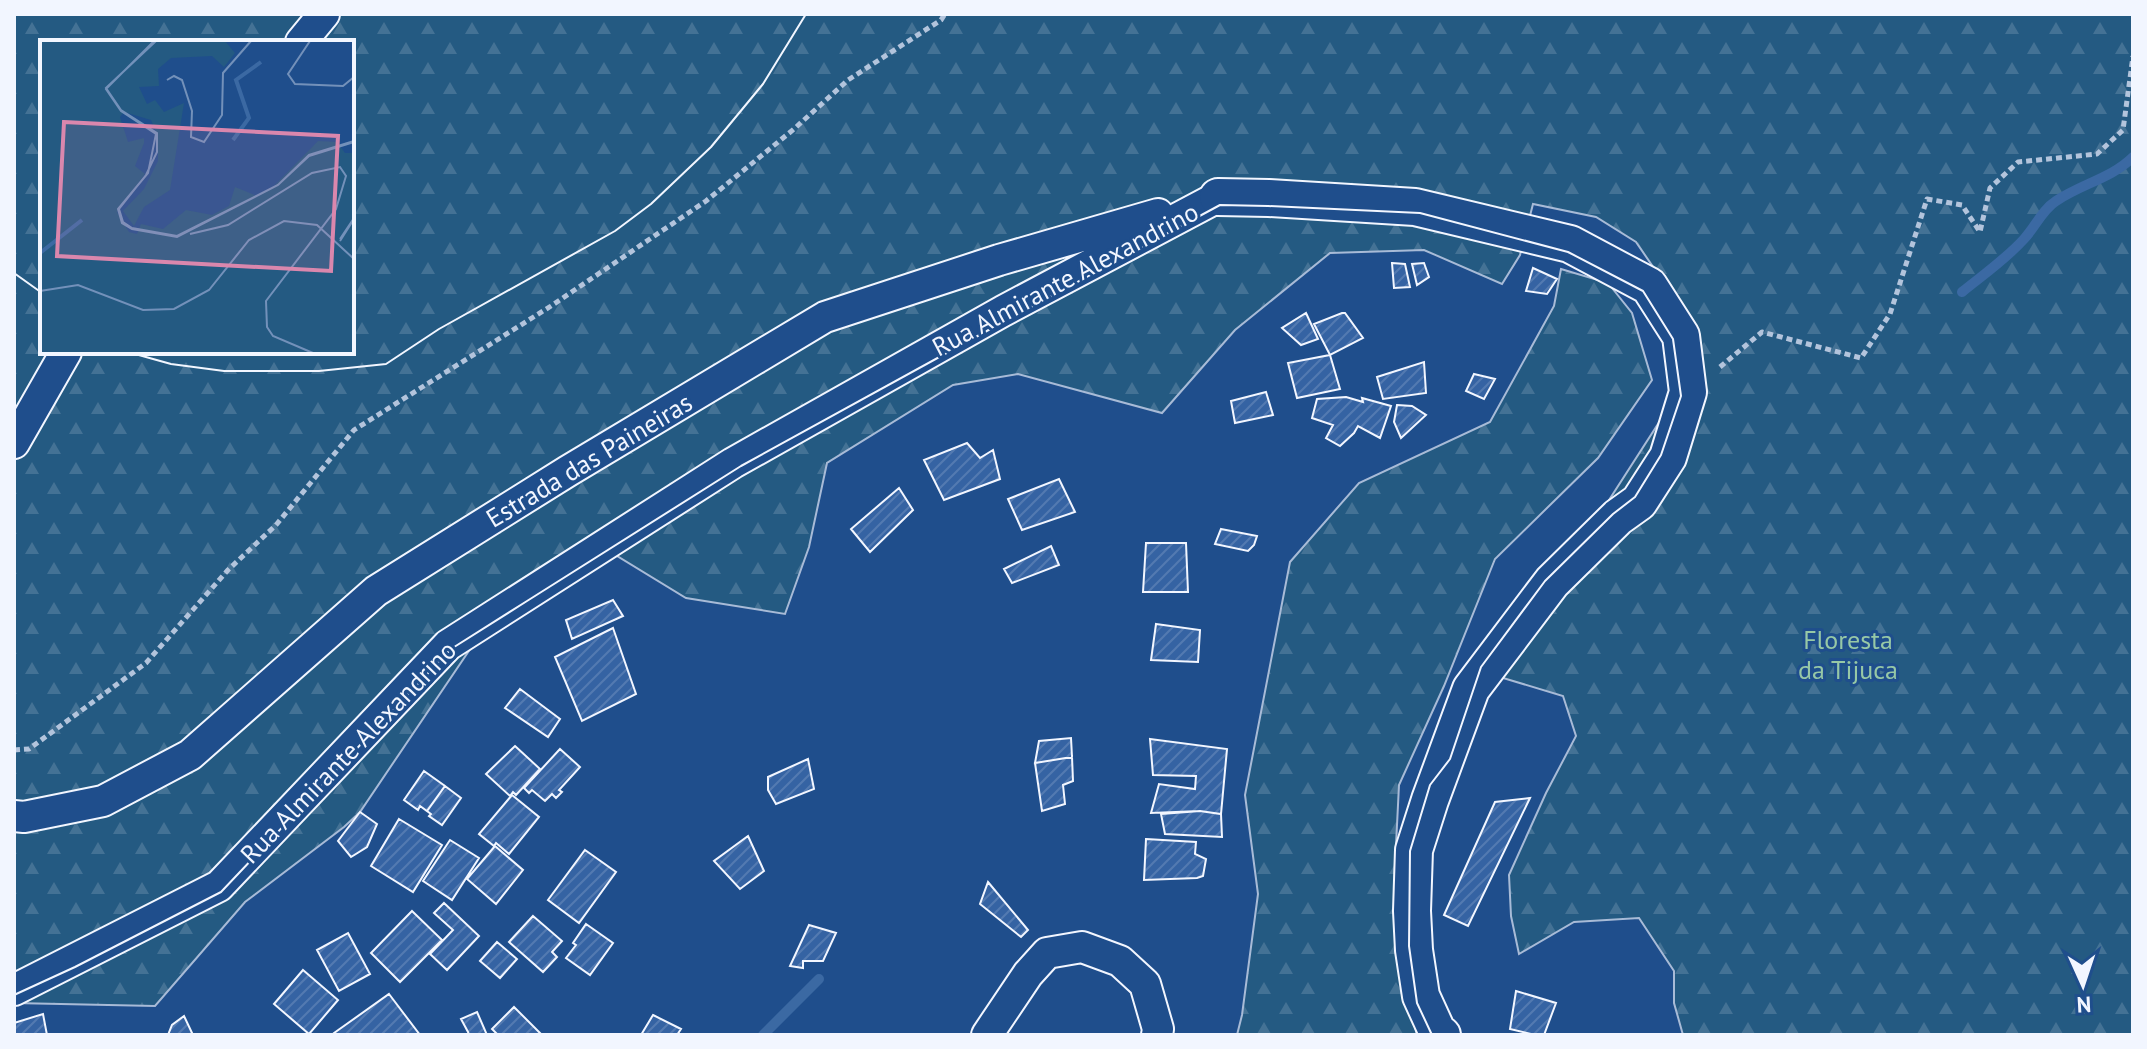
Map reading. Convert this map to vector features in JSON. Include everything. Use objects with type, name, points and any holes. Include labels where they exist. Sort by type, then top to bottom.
[{"type":"street","points":[[303,40],[324,14]]},
{"type":"street","name":"Rua Almirante Alexandrino","points":[[14,990],[219,886],[448,645],[733,463],[1003,311],[1218,197],[1269,198],[1415,207],[1570,244],[1649,286],[1681,336],[1688,392],[1668,457],[1639,502],[1618,517],[1552,582],[1471,689],[1435,785],[1414,850],[1412,911],[1421,996],[1437,1031],[1442,1035]]},
{"type":"street","name":"Estrada das Paineiras","points":[[14,816],[24,817],[103,801],[190,755],[376,591],[568,471],[825,317],[999,260],[1218,197]]},
{"type":"street","points":[[14,443],[65,354]]},
{"type":"street","points":[[987,1035],[1028,974],[1047,953],[1082,947],[1120,961],[1145,984],[1157,1035]]},
{"type":"path","points":[[14,750],[29,749],[146,663],[228,570],[276,525],[354,430],[551,306],[706,201],[848,80],[941,20],[945,14]]},
{"type":"path","points":[[1688,392],[1762,332],[1861,358],[1890,314],[1927,199],[1962,205],[1980,232],[1990,188],[2018,162],[2097,154],[2123,130],[2133,56]]},
{"type":"green space","name":"Floresta da Tijuca","points":[[14,14],[2133,14],[2133,1035],[1683,1035],[1674,1003],[1674,971],[1639,918],[1574,922],[1519,954],[1511,916],[1509,875],[1576,736],[1563,696],[1493,675],[1694,368],[1682,309],[1636,242],[1596,217],[1533,204],[1520,255],[1502,284],[1424,250],[1330,253],[1235,330],[1162,413],[1018,374],[953,385],[827,463],[809,547],[785,614],[686,598],[612,553],[479,636],[360,812],[245,902],[155,1006],[14,1003]]},
{"type":"green space","points":[[1561,269],[1608,283],[1632,313],[1652,380],[1598,458],[1495,559],[1444,686],[1399,785],[1395,865],[1404,983],[1417,1035],[1237,1035],[1258,894],[1245,795],[1290,562],[1359,483],[1490,422],[1554,306]]},
{"type":"building","points":[[1392,263],[1405,264],[1410,287],[1394,288]]},
{"type":"building","points":[[1424,263],[1429,277],[1417,285],[1412,264]]},
{"type":"building","points":[[1533,268],[1557,279],[1547,294],[1526,291]]},
{"type":"building","points":[[1306,313],[1318,339],[1301,345],[1282,328]]},
{"type":"building","points":[[1342,313],[1363,338],[1330,355],[1314,324]]},
{"type":"building","points":[[1330,355],[1340,389],[1297,398],[1288,363]]},
{"type":"building","points":[[1424,362],[1426,393],[1383,399],[1377,377]]},
{"type":"building","points":[[1474,374],[1495,379],[1484,399],[1466,391]]},
{"type":"building","points":[[1266,392],[1273,415],[1235,423],[1231,401]]},
{"type":"building","points":[[1346,397],[1391,406],[1380,438],[1358,426],[1340,446],[1326,438],[1333,425],[1312,418],[1317,399]]},
{"type":"building","points":[[1397,405],[1412,406],[1426,415],[1401,438],[1394,422]]},
{"type":"building","points":[[967,443],[980,458],[993,450],[1000,479],[944,500],[924,460]]},
{"type":"building","points":[[1059,479],[1075,512],[1022,530],[1008,499]]},
{"type":"building","points":[[899,488],[913,510],[870,552],[851,529]]},
{"type":"building","points":[[1221,529],[1257,536],[1254,545],[1248,551],[1215,544]]},
{"type":"building","points":[[1146,543],[1186,543],[1188,592],[1143,592]]},
{"type":"building","points":[[1051,546],[1059,565],[1012,583],[1004,569]]},
{"type":"building","points":[[613,600],[623,616],[572,639],[566,620]]},
{"type":"building","points":[[1156,624],[1200,630],[1198,662],[1151,660]]},
{"type":"building","points":[[613,628],[636,694],[582,721],[555,657]]},
{"type":"building","points":[[520,689],[560,719],[548,737],[505,708]]},
{"type":"building","points":[[1071,738],[1072,757],[1035,763],[1039,741]]},
{"type":"building","points":[[1150,739],[1227,749],[1221,814],[1200,811],[1151,813],[1159,784],[1195,789],[1196,776],[1153,775]]},
{"type":"building","points":[[515,746],[540,769],[516,795],[513,792],[510,796],[486,774]]},
{"type":"building","points":[[560,749],[580,767],[559,790],[562,792],[556,798],[552,794],[545,801],[532,790],[529,793],[524,788]]},
{"type":"building","points":[[1072,757],[1073,781],[1063,785],[1065,804],[1042,811],[1035,763]]},
{"type":"building","points":[[808,759],[814,789],[776,804],[768,790],[768,777]]},
{"type":"building","points":[[424,771],[445,786],[427,811],[420,806],[418,810],[404,800]]},
{"type":"building","points":[[445,786],[461,798],[442,825],[427,811]]},
{"type":"building","points":[[512,795],[539,817],[509,854],[479,834]]},
{"type":"building","points":[[1530,798],[1468,926],[1444,915],[1495,802]]},
{"type":"building","points":[[1200,811],[1221,814],[1222,837],[1165,834],[1161,814]]},
{"type":"building","points":[[360,812],[377,824],[367,847],[351,857],[338,841]]},
{"type":"building","points":[[399,819],[442,845],[413,892],[371,866]]},
{"type":"building","points":[[748,836],[764,871],[740,889],[714,861]]},
{"type":"building","points":[[1146,839],[1196,842],[1195,854],[1206,859],[1203,876],[1144,880]]},
{"type":"building","points":[[450,840],[479,858],[452,900],[423,881]]},
{"type":"building","points":[[495,846],[523,870],[496,904],[467,879]]},
{"type":"building","points":[[585,850],[616,872],[579,923],[548,900]]},
{"type":"building","points":[[988,882],[1028,930],[1021,937],[980,904]]},
{"type":"building","points":[[444,903],[479,936],[447,970],[430,954],[453,930],[434,913]]},
{"type":"building","points":[[412,911],[442,940],[400,982],[371,953]]},
{"type":"building","points":[[533,916],[562,941],[552,952],[557,957],[543,972],[509,942]]},
{"type":"building","points":[[586,924],[613,943],[590,975],[566,958]]},
{"type":"building","points":[[809,925],[836,933],[823,961],[803,961],[803,968],[790,966]]},
{"type":"building","points":[[348,933],[370,974],[339,991],[317,950]]},
{"type":"building","points":[[497,942],[517,959],[500,978],[480,961]]},
{"type":"building","points":[[303,970],[338,1000],[309,1034],[274,1004]]},
{"type":"building","points":[[1516,991],[1556,1003],[1544,1035],[1510,1029]]},
{"type":"building","points":[[389,994],[420,1035],[335,1035],[334,1033]]},
{"type":"building","points":[[514,1007],[540,1035],[498,1035],[492,1029]]},
{"type":"building","points":[[477,1012],[487,1035],[469,1035],[461,1019]]},
{"type":"building","points":[[43,1014],[47,1035],[14,1035],[14,1023]]},
{"type":"building","points":[[653,1015],[681,1029],[677,1035],[641,1035]]},
{"type":"building","points":[[184,1016],[193,1035],[168,1035],[172,1025]]},
{"type":"waterway","points":[[1962,292],[2017,246],[2051,205],[2116,170],[2133,157]]},
{"type":"waterway","points":[[763,1035],[819,979]]},
{"type":"tram line","points":[[135,354],[171,364],[224,371],[319,371],[386,364],[439,329],[615,231],[651,204],[711,147],[763,84],[806,14]]},
{"type":"tram line","points":[[14,995],[221,892],[451,649],[741,466],[1220,205],[1268,206],[1420,213],[1568,252],[1643,291],[1673,339],[1681,396],[1661,455],[1635,497],[1613,514],[1545,581],[1481,667],[1450,759],[1430,785],[1410,851],[1409,946],[1417,1003],[1432,1035]]},
{"type":"tram line","points":[[14,273],[40,292]]}]
